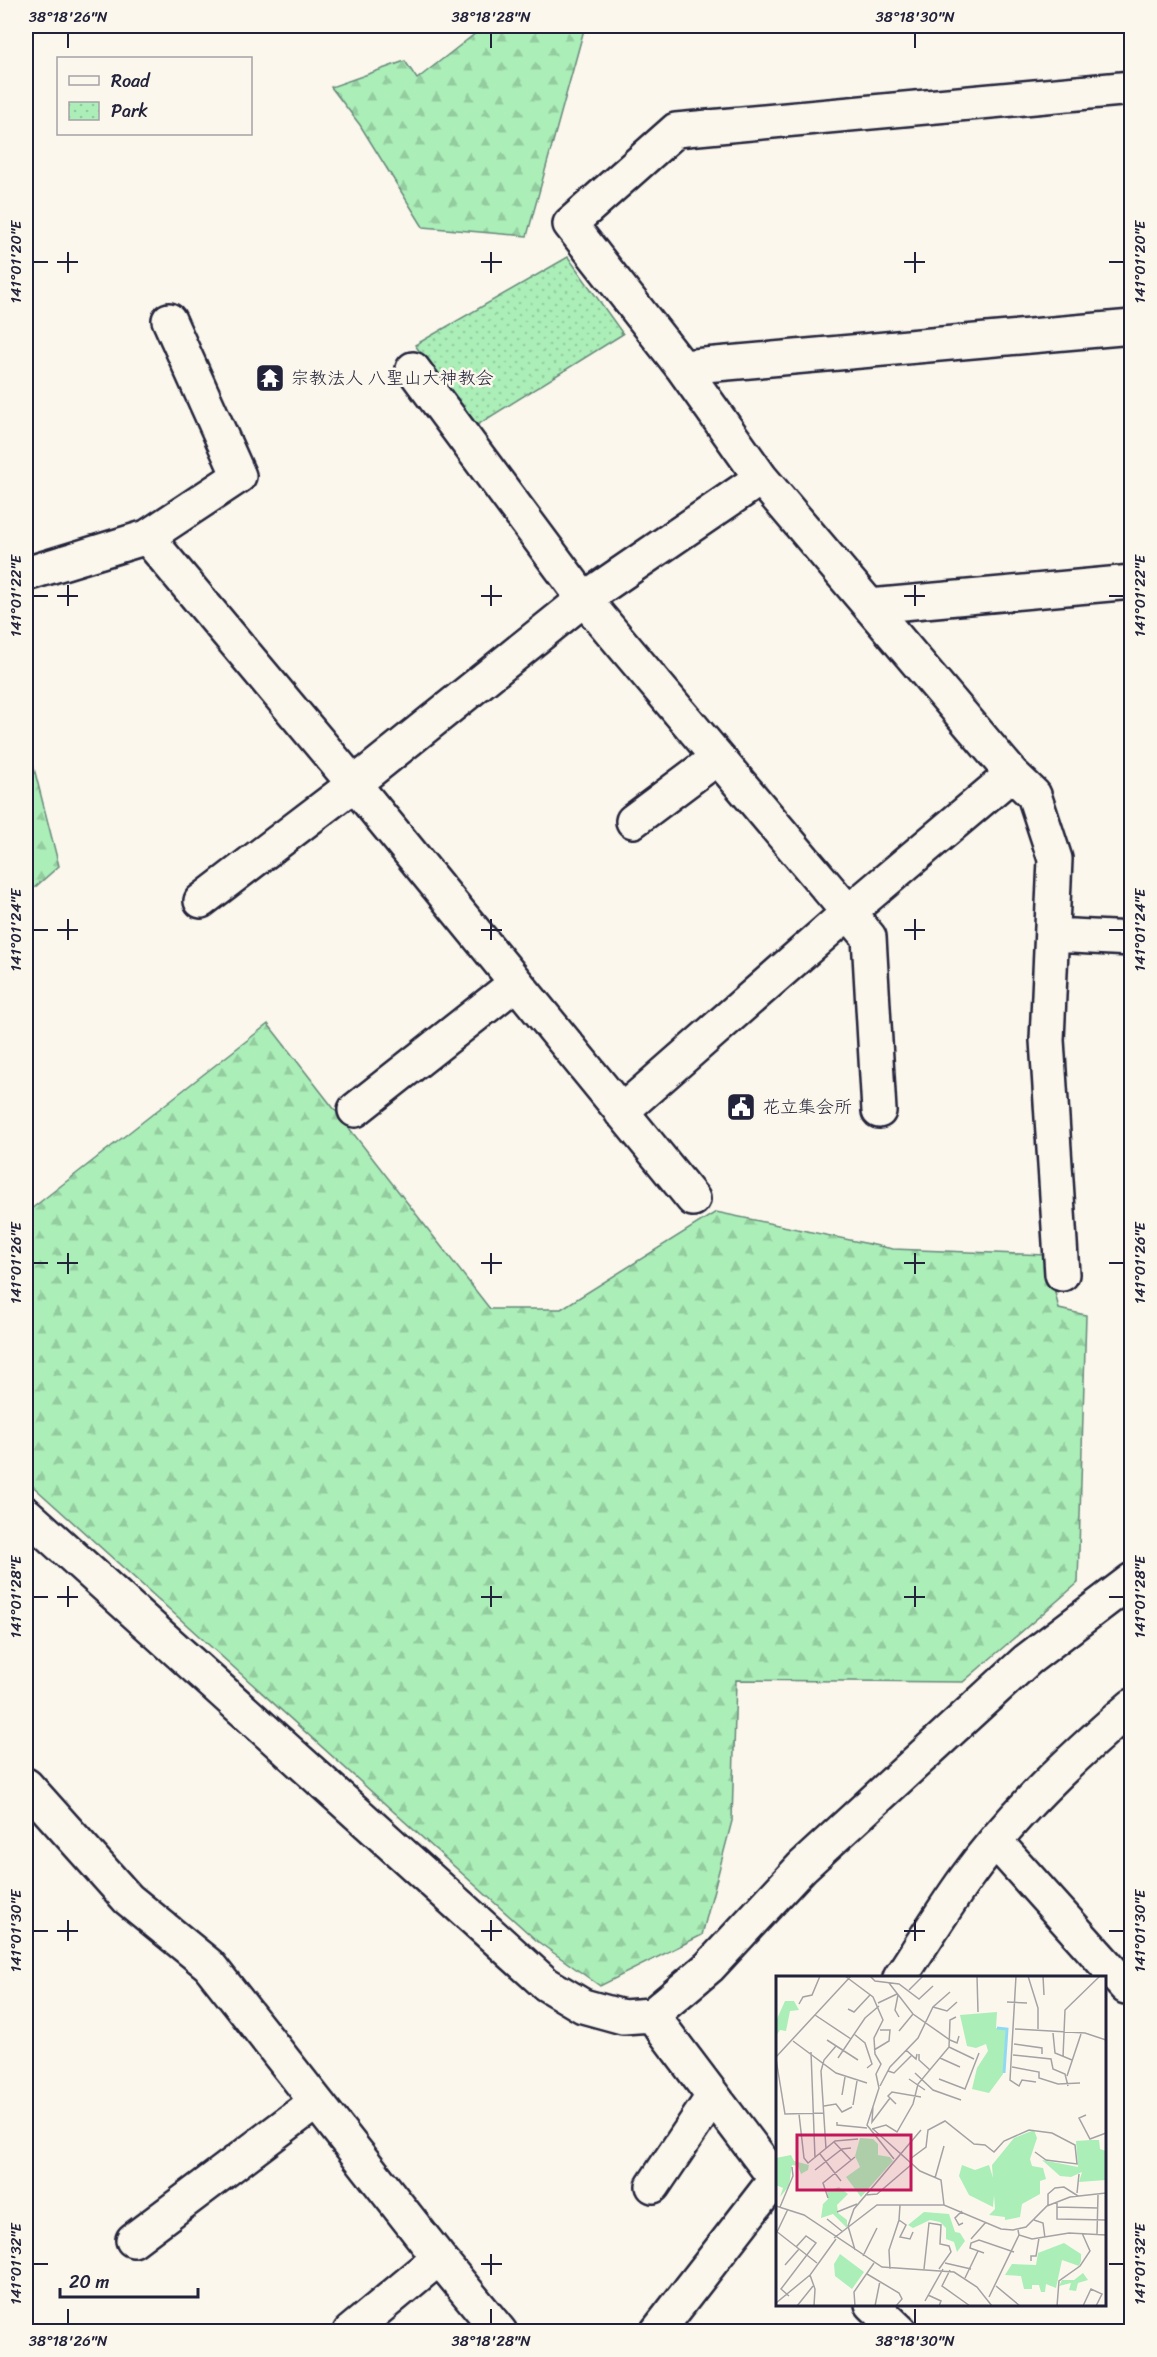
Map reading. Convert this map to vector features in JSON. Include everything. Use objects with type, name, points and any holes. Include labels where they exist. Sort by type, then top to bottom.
[{"type":"street","points":[[1062,1274],[1047,1041],[1055,859],[1034,795],[1012,774],[761,478],[682,367],[570,224],[676,130],[1131,88]]},
{"type":"street","points":[[26,574],[147,537],[239,476],[169,320]]},
{"type":"street","points":[[682,367],[1131,327]]},
{"type":"street","points":[[413,369],[584,599],[717,758],[850,911],[869,937],[879,1111]]},
{"type":"street","points":[[201,901],[354,784],[584,599],[761,478]]},
{"type":"street","points":[[147,537],[354,784],[693,1199]]},
{"type":"street","points":[[870,606],[1131,582]]},
{"type":"street","points":[[633,821],[717,758]]},
{"type":"street","points":[[621,1112],[850,911],[1012,774]]},
{"type":"street","points":[[1052,935],[1131,939]]},
{"type":"street","points":[[355,1110],[516,983]]},
{"type":"street","points":[[26,1514],[546,1984],[583,2006],[622,2017],[651,2015],[710,1967],[802,1867],[1027,1660],[1131,1580]]},
{"type":"street","points":[[901,1976],[967,1876],[1027,1805],[1131,1706]]},
{"type":"street","points":[[26,1785],[128,1899],[209,1965],[439,2258],[500,2331]]},
{"type":"street","points":[[996,1842],[1126,1987]]},
{"type":"street","points":[[651,2015],[712,2098],[776,2178]]},
{"type":"street","points":[[653,2186],[712,2098]]},
{"type":"street","points":[[133,2240],[316,2102]]},
{"type":"street","points":[[657,2331],[776,2180]]},
{"type":"street","points":[[350,2331],[439,2258]]},
{"type":"street","points":[[874,2306],[901,2331]]},
{"type":"green space","points":[[485,26],[585,26],[527,236],[423,227],[360,125],[331,87],[405,61],[417,79]]},
{"type":"green space","points":[[568,257],[623,334],[474,427],[415,345]]},
{"type":"green space","points":[[26,737],[59,866],[26,895]]},
{"type":"green space","points":[[268,1024],[490,1309],[561,1309],[716,1212],[893,1249],[1046,1255],[1059,1309],[1086,1315],[1078,1583],[963,1682],[736,1680],[732,1821],[702,1935],[600,1986],[537,1941],[26,1480],[26,1213]]},
{"type":"place","name":"宗教法人 八聖山大神教会","points":[[270,378]]},
{"type":"place","name":"花立集会所","points":[[741,1107]]}]
